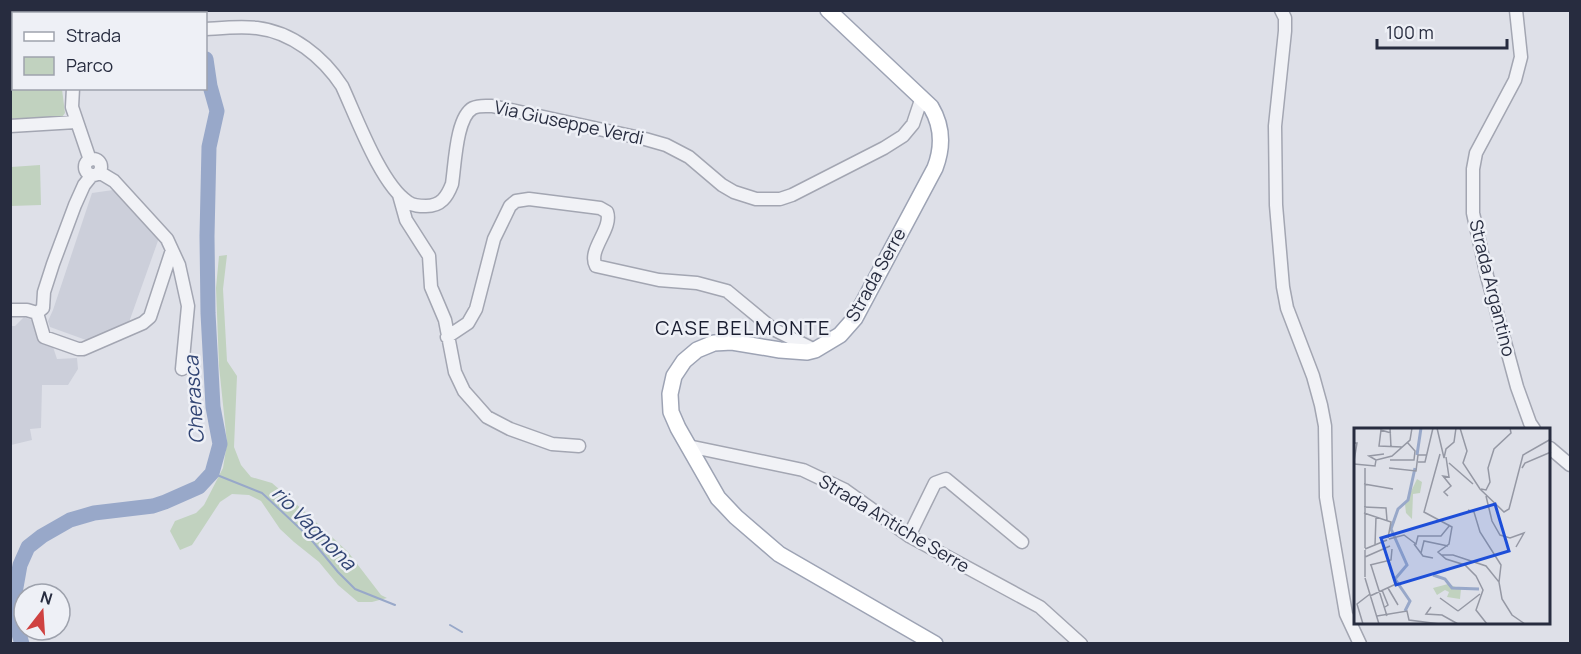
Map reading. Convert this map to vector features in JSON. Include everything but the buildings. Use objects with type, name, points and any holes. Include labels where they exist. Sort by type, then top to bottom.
[{"type":"main road","name":"Strada Serre","points":[[828,10],[922,97],[934,112],[940,128],[941,148],[935,168],[855,318],[840,336],[815,350],[794,352],[732,342],[714,343],[698,350],[684,361],[674,376],[670,394],[671,412],[718,498],[779,555],[935,644]]},
{"type":"street","points":[[1281,10],[1285,31],[1275,126],[1275,152],[1282,287],[1287,308],[1313,376],[1321,405],[1325,426],[1326,497],[1346,614],[1360,644]]},
{"type":"street","name":"Strada Argantino","points":[[1516,10],[1521,57],[1515,80],[1476,153],[1473,170],[1473,213],[1514,376],[1533,428]]},
{"type":"street","points":[[209,29],[261,28],[290,39],[314,53],[334,73],[389,183],[399,195],[406,220],[429,256],[431,287],[445,320],[455,372],[464,391],[487,417],[510,429],[552,444],[579,446]]},
{"type":"street","points":[[37,313],[43,308],[44,292],[75,205],[84,185],[100,167],[95,160],[90,160],[76,122],[72,107],[73,90]]},
{"type":"street","name":"Via Giuseppe Verdi","points":[[399,195],[416,206],[435,205],[443,201],[452,184],[463,119],[473,108],[492,106],[655,141],[689,157],[722,185],[734,192],[756,199],[780,198],[805,189],[903,136],[913,124],[922,97]]},
{"type":"street","points":[[10,126],[76,122]]},
{"type":"street","points":[[96,174],[114,182],[132,200],[167,239],[179,265],[188,306],[182,369]]},
{"type":"street","points":[[447,337],[468,323],[476,309],[494,239],[510,206],[516,201],[529,199],[600,208],[608,212],[609,220],[594,258],[596,266],[659,280],[697,283],[727,291],[773,330],[815,350]]},
{"type":"street","points":[[37,313],[44,336],[78,349],[83,349],[137,326],[150,317],[172,250]]},
{"type":"street","points":[[10,310],[27,310],[37,313]]},
{"type":"street","name":"Strada Antiche Serre","points":[[688,446],[803,470],[845,490],[909,536],[1040,607],[1081,644]]},
{"type":"street","points":[[1551,449],[1570,465]]},
{"type":"street","points":[[909,536],[935,483],[946,478],[1022,542]]},
{"type":"shaded area","points":[[113,190],[159,238],[128,325],[86,340],[50,327],[48,321],[92,193]]},
{"type":"shaded area","points":[[24,317],[32,320],[46,344],[52,344],[57,359],[77,358],[78,369],[68,385],[42,385],[41,428],[30,429],[32,440],[11,445],[10,326],[15,326]]},
{"type":"green space","points":[[12,52],[12,90],[62,90],[65,113],[62,117],[11,119],[10,53]]},
{"type":"green space","points":[[40,165],[41,205],[11,206],[11,167]]},
{"type":"green space","points":[[227,255],[223,289],[227,361],[237,376],[234,447],[241,465],[251,477],[272,483],[304,511],[348,552],[381,595],[387,598],[372,602],[358,602],[338,585],[319,562],[280,529],[261,501],[249,495],[232,494],[220,502],[192,545],[180,550],[170,531],[175,521],[196,513],[204,505],[223,468],[227,443],[219,366],[216,288],[219,256]]},
{"type":"waterway","name":"Cherasca","points":[[22,644],[16,624],[15,593],[20,565],[28,547],[70,520],[94,513],[153,506],[199,487],[212,473],[220,444],[213,407],[207,236],[209,147],[217,111],[207,66]]},
{"type":"waterway","name":"rio Vagnona","points":[[212,473],[262,493],[309,537],[355,589],[395,605]]},
{"type":"waterway","points":[[450,625],[462,632]]},
{"type":"district","name":"CASE BELMONTE","points":[[743,328]]}]
